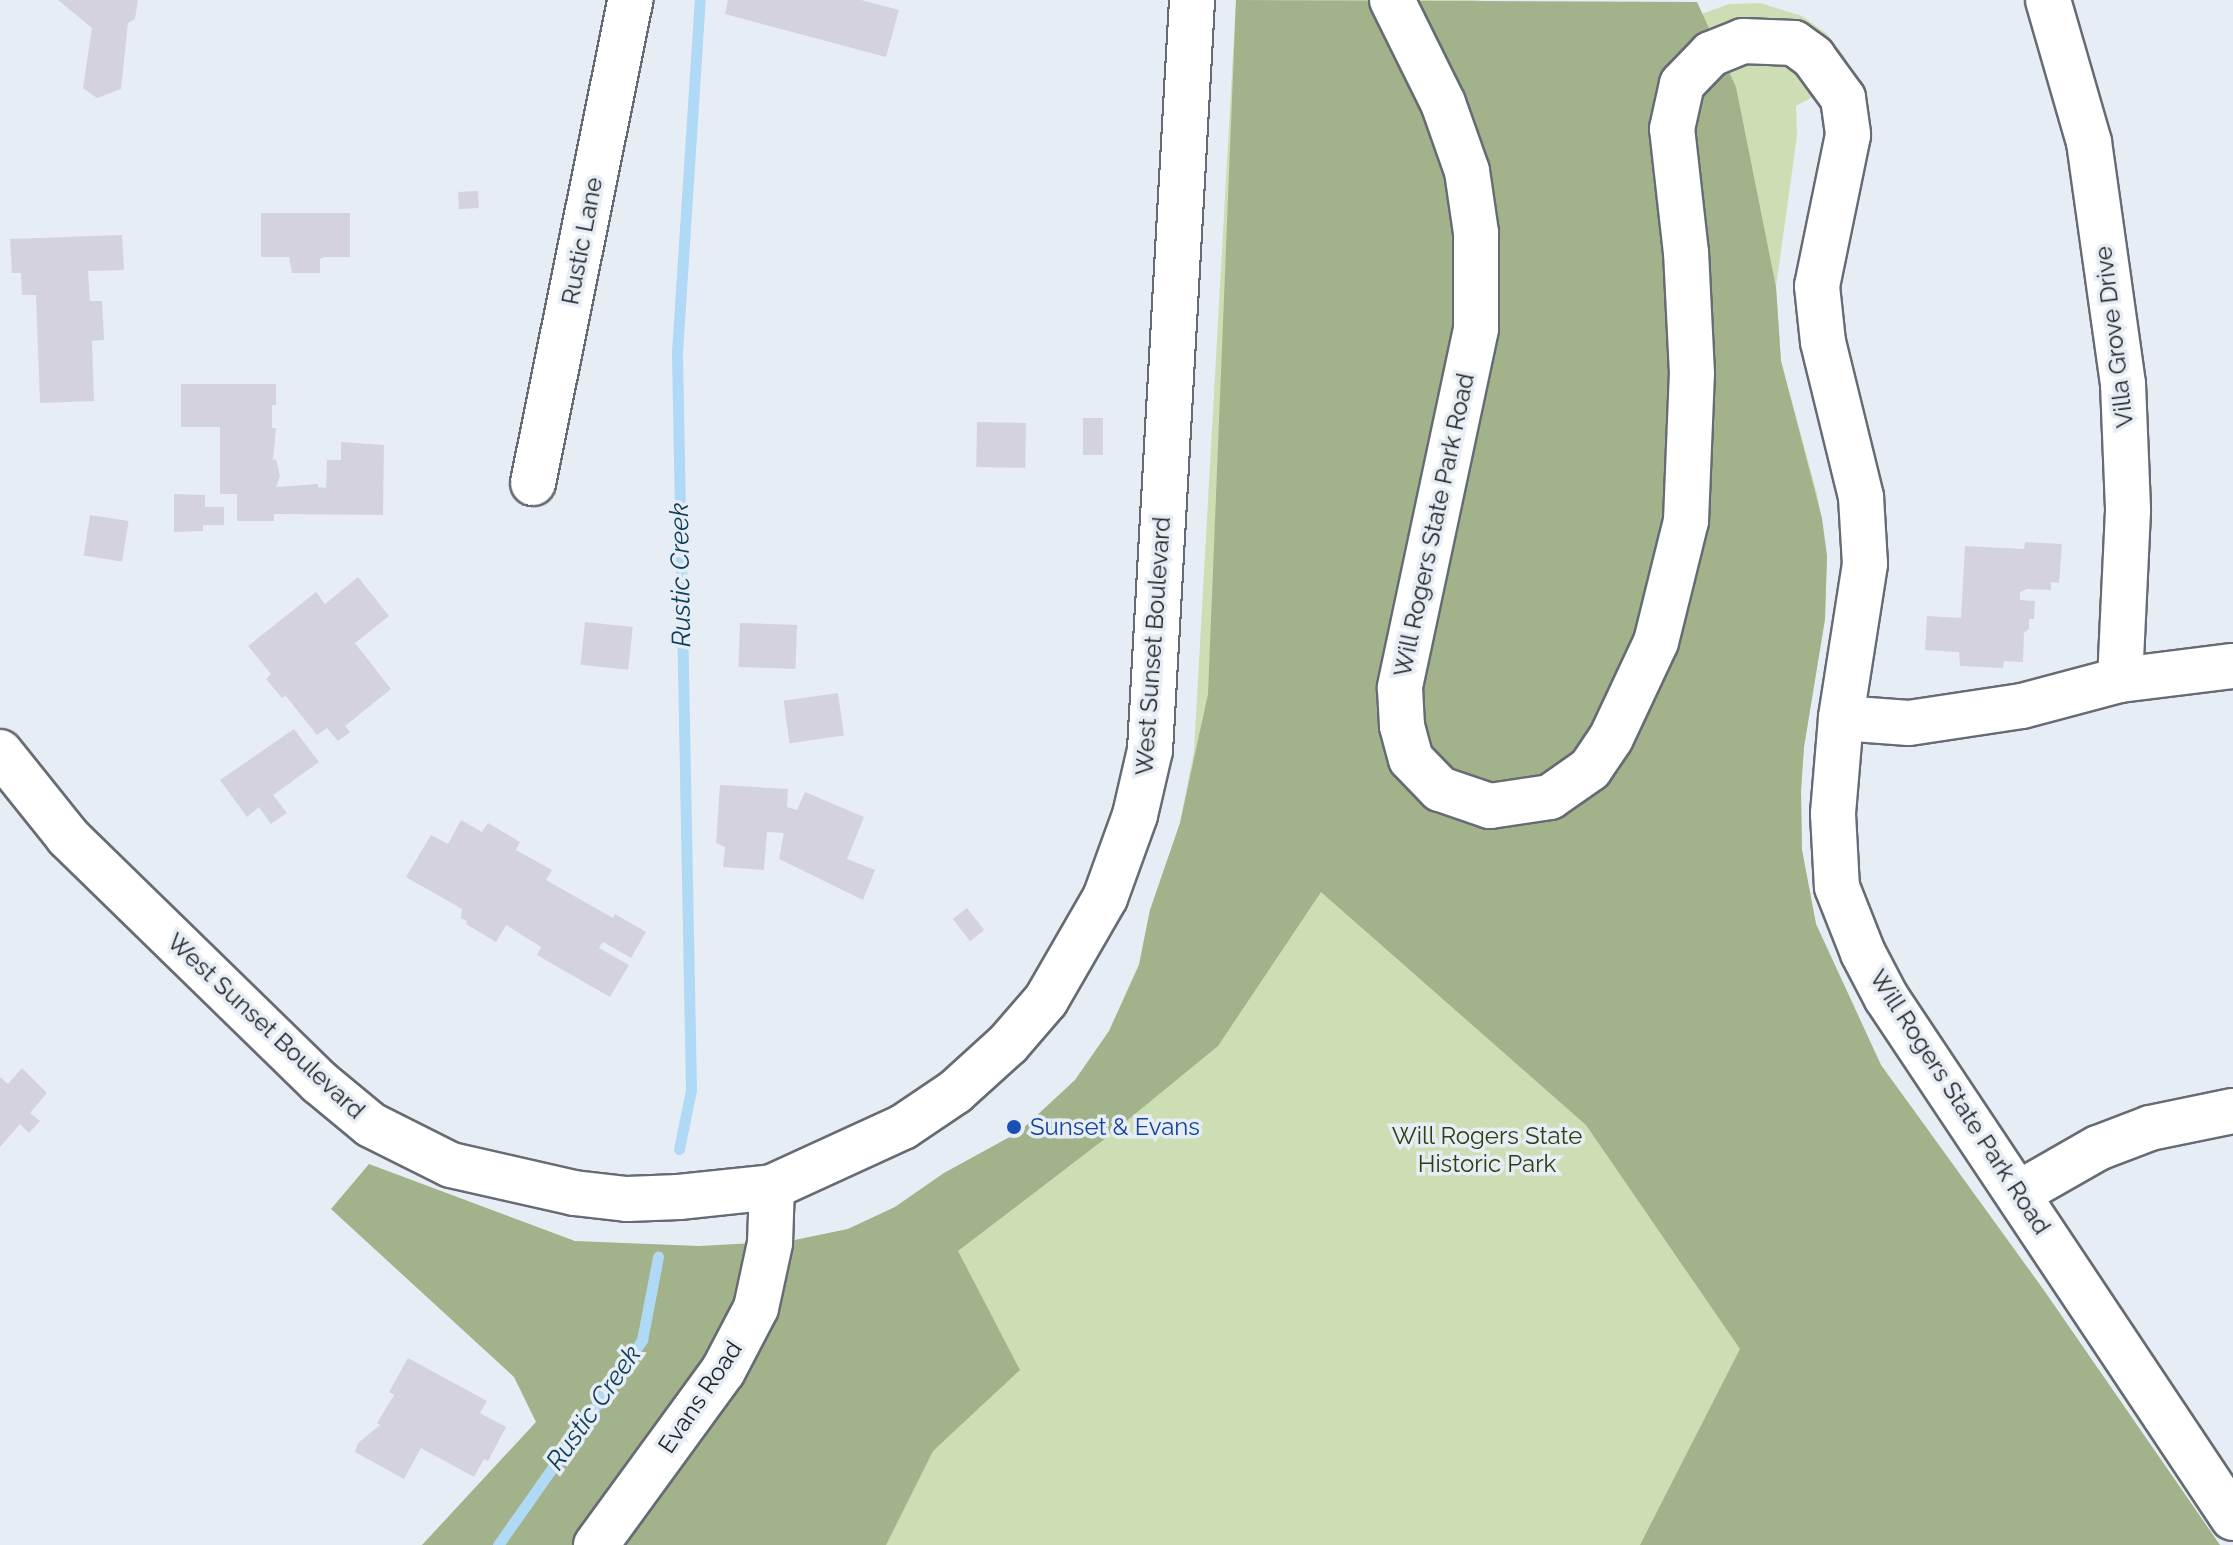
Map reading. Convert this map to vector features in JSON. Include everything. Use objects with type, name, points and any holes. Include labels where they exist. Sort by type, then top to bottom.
[{"type":"street","name":"Rustic Lane","points":[[533,483],[630,0]]},
{"type":"street","name":"West Sunset Boulevard","points":[[0,752],[68,837],[319,1082],[371,1125],[451,1165],[574,1193],[627,1199],[679,1197],[772,1187],[903,1127],[955,1092],[1008,1044],[1046,1000],[1105,898],[1135,815],[1150,750],[1192,0]]},
{"type":"street","name":"Will Rogers State Park Road","points":[[1392,0],[1443,103],[1467,171],[1476,233],[1476,329],[1400,688],[1402,726],[1411,759],[1440,789],[1490,806],[1550,797],[1590,769],[1611,738],[1656,642],[1686,521],[1692,374],[1686,253],[1672,129],[1682,84],[1711,54],[1743,41],[1794,43],[1813,57],[1843,98],[1848,135],[1817,286],[1823,342],[1861,497],[1865,564],[1841,718],[1833,814],[1837,887],[1863,953],[1886,997],[2233,1518]]},
{"type":"street","name":"Villa Grove Drive","points":[[2048,0],[2089,142],[2123,384],[2128,511],[2120,680]]},
{"type":"street","points":[[1841,718],[1909,723],[2022,706],[2120,680],[2233,666]]},
{"type":"street","points":[[2019,1193],[2098,1148],[2150,1128],[2233,1111]]},
{"type":"street","name":"Evans Road","points":[[596,1545],[723,1371],[756,1308],[770,1243],[772,1187]]},
{"type":"green space","name":"Will Rogers State Historic Park","points":[[1236,0],[1473,0],[1688,19],[1729,4],[1760,3],[1802,16],[1827,34],[1844,56],[1854,74],[1796,106],[1797,136],[1776,287],[1781,361],[1817,494],[1827,556],[1825,619],[1804,747],[1801,791],[1802,850],[1816,924],[1881,1065],[2043,1289],[2220,1545],[650,1545],[790,1241],[848,1229],[895,1207],[944,1173],[1019,1132],[1075,1080],[1109,1031],[1139,964],[1150,910],[1180,823],[1194,751]]},
{"type":"green space","name":"Will Rogers State Historic Park","points":[[1236,0],[1697,2],[1736,87],[1776,287],[1781,361],[1822,518],[1827,556],[1825,619],[1804,747],[1801,791],[1802,850],[1816,924],[1881,1065],[2043,1289],[2220,1545],[1640,1545],[1740,1349],[1586,1125],[1321,892],[1218,1046],[1102,1141],[958,1251],[1020,1370],[933,1451],[886,1545],[422,1545],[536,1422],[514,1377],[331,1209],[369,1164],[575,1241],[699,1246],[790,1241],[848,1229],[895,1207],[944,1173],[1019,1132],[1075,1080],[1109,1031],[1139,965],[1150,910],[1180,823],[1208,694]]},
{"type":"building","points":[[58,0],[138,0],[135,19],[128,23],[121,89],[97,98],[83,88],[92,28]]},
{"type":"building","points":[[728,0],[861,0],[899,10],[886,57],[725,14]]},
{"type":"building","points":[[478,191],[479,208],[459,209],[458,192]]},
{"type":"building","points":[[261,213],[350,213],[350,257],[320,259],[320,273],[292,273],[289,257],[261,257]]},
{"type":"building","points":[[122,235],[124,270],[88,271],[90,301],[102,301],[104,340],[92,341],[94,401],[40,403],[36,295],[22,295],[21,273],[12,273],[10,239]]},
{"type":"building","points":[[181,384],[276,384],[276,405],[272,405],[272,428],[276,428],[273,460],[276,459],[280,476],[276,487],[318,484],[318,487],[326,488],[327,460],[341,460],[341,442],[384,445],[383,515],[274,514],[274,521],[237,521],[237,494],[220,494],[220,427],[181,427]]},
{"type":"building","points":[[1083,418],[1103,418],[1103,455],[1083,455]]},
{"type":"building","points":[[977,422],[1026,423],[1025,468],[976,467]]},
{"type":"building","points":[[174,494],[205,495],[205,507],[224,507],[224,525],[203,525],[203,531],[174,532]]},
{"type":"building","points":[[90,515],[129,521],[122,562],[84,555]]},
{"type":"building","points":[[2025,542],[2062,544],[2059,583],[2051,582],[2051,590],[2027,589],[2020,592],[2020,600],[2035,601],[2034,619],[2029,619],[2029,629],[2024,633],[2023,662],[2004,661],[2003,668],[1960,666],[1959,652],[1925,650],[1927,616],[1961,618],[1965,546],[2024,549]]},
{"type":"building","points":[[358,577],[389,616],[355,643],[391,689],[345,726],[350,732],[338,741],[327,728],[317,735],[285,695],[282,698],[266,679],[271,674],[248,646],[316,592],[325,604]]},
{"type":"building","points":[[585,622],[633,627],[628,670],[581,665]]},
{"type":"building","points":[[740,623],[797,625],[795,669],[738,667]]},
{"type":"building","points":[[838,693],[844,736],[790,743],[784,701]]},
{"type":"building","points":[[294,729],[319,762],[273,795],[287,813],[271,824],[259,807],[247,817],[220,780]]},
{"type":"building","points":[[720,785],[788,789],[787,807],[797,810],[805,792],[864,817],[847,859],[875,870],[863,900],[779,859],[784,833],[767,832],[764,870],[723,867],[725,847],[716,843]]},
{"type":"building","points":[[461,820],[482,832],[488,823],[520,842],[516,850],[552,870],[546,880],[613,918],[615,914],[646,932],[631,958],[603,942],[599,948],[629,965],[610,997],[537,955],[541,947],[506,925],[496,942],[466,924],[467,921],[461,918],[462,909],[406,877],[431,835],[448,844]]},
{"type":"building","points":[[967,908],[984,930],[970,941],[953,919]]},
{"type":"building","points":[[22,1068],[47,1093],[30,1113],[40,1121],[29,1133],[20,1124],[0,1147],[0,1077],[8,1084]]},
{"type":"building","points":[[408,1358],[487,1401],[480,1413],[506,1427],[488,1461],[484,1459],[474,1477],[421,1448],[404,1479],[355,1452],[358,1443],[380,1425],[377,1423],[394,1395],[389,1392]]},
{"type":"waterway","name":"Rustic Creek","points":[[679,1149],[691,1090],[677,352],[700,0]]},
{"type":"waterway","name":"Rustic Creek","points":[[498,1545],[642,1340],[658,1257]]},
{"type":"place","name":"Sunset & Evans","points":[[1014,1127]]}]
